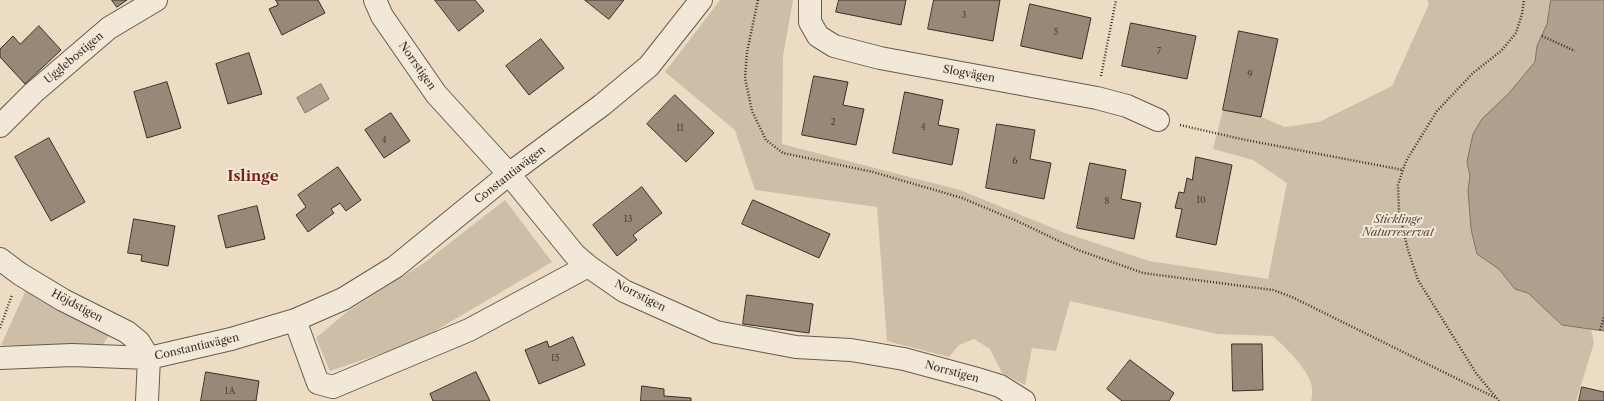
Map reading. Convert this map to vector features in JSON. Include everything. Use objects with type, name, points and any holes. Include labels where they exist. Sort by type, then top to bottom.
[{"type":"street","name":"Ugglebostigen","points":[[0,126],[33,93],[110,28],[156,0]]},
{"type":"street","name":"Norrstigen","points":[[375,0],[382,16],[436,94],[509,174],[575,255],[624,291],[716,332],[796,347],[851,350],[904,359],[1000,386],[1024,401]]},
{"type":"street","name":"Constantiavägen","points":[[0,358],[72,355],[149,358],[231,339],[295,320],[343,299],[395,267],[509,174],[602,106],[650,66],[701,0]]},
{"type":"street","name":"Slogvägen","points":[[810,0],[810,22],[818,36],[834,46],[880,58],[1097,98],[1127,106],[1158,120]]},
{"type":"street","name":"Höjdstigen","points":[[0,258],[20,274],[63,300],[127,332],[139,342],[149,358]]},
{"type":"street","points":[[295,320],[318,383],[333,386],[468,330],[588,266]]},
{"type":"street","points":[[147,401],[149,358]]},
{"type":"path","points":[[758,0],[747,52],[745,78],[752,111],[766,140],[783,153],[873,172],[962,198],[1017,221],[1078,250],[1143,273],[1273,290],[1292,297],[1496,398]]},
{"type":"path","points":[[1097,98],[1116,0]]},
{"type":"path","points":[[1499,401],[1476,373],[1418,280],[1408,250],[1399,212],[1398,185],[1406,161],[1437,111],[1473,73],[1501,51],[1516,33],[1522,14],[1524,0]]},
{"type":"path","points":[[1542,36],[1575,51]]},
{"type":"path","points":[[1158,120],[1241,139],[1403,170]]},
{"type":"path","points":[[0,328],[20,274]]},
{"type":"path","points":[[1600,330],[1604,317]]},
{"type":"green space","name":"Sticklinge Naturreservat","points":[[720,0],[793,0],[783,56],[782,144],[960,190],[1065,233],[1149,261],[1268,279],[1287,183],[1253,160],[1213,149],[1223,110],[1261,117],[1285,127],[1319,122],[1392,86],[1429,4],[1427,0],[1552,0],[1588,316],[1594,343],[1576,401],[1311,401],[1311,382],[1307,375],[1297,360],[1273,336],[1217,334],[1070,301],[1056,351],[1032,348],[1025,385],[1002,373],[990,349],[974,339],[959,345],[949,357],[887,341],[877,207],[755,190],[735,130],[665,72]]},
{"type":"green space","points":[[505,200],[552,262],[418,341],[330,371],[316,338],[348,311],[424,263]]},
{"type":"green space","points":[[27,288],[110,333],[101,348],[1,345]]},
{"type":"shaded area","points":[[1551,0],[1604,0],[1604,331],[1562,325],[1528,293],[1515,289],[1499,269],[1477,254],[1471,229],[1468,190],[1470,176],[1467,162],[1473,134],[1482,119],[1509,93],[1535,62],[1537,46],[1547,24]]},
{"type":"shaded area","points":[[321,84],[329,99],[305,113],[297,98]]},
{"type":"building","points":[[112,0],[127,0],[117,7]]},
{"type":"building","points":[[276,0],[318,0],[325,13],[282,35],[269,9],[278,5]]},
{"type":"building","points":[[435,0],[475,0],[484,11],[459,31]]},
{"type":"building","points":[[585,0],[624,0],[609,19]]},
{"type":"building","points":[[839,0],[906,0],[901,25],[836,12]]},
{"type":"building","points":[[934,0],[1000,0],[993,41],[928,29]]},
{"type":"building","points":[[1030,4],[1091,18],[1082,59],[1021,46]]},
{"type":"building","points":[[1131,23],[1196,36],[1187,79],[1122,66]]},
{"type":"building","points":[[39,26],[61,50],[25,84],[0,57],[0,49],[13,36],[20,44]]},
{"type":"building","points":[[1239,31],[1278,39],[1261,117],[1223,110]]},
{"type":"building","points":[[541,39],[564,68],[529,95],[506,66]]},
{"type":"building","points":[[249,53],[262,94],[228,104],[216,64]]},
{"type":"building","points":[[814,76],[848,82],[843,105],[864,109],[856,145],[802,135]]},
{"type":"building","points":[[167,82],[181,128],[147,138],[134,92]]},
{"type":"building","points":[[905,92],[943,100],[938,125],[959,129],[952,165],[893,153]]},
{"type":"building","points":[[675,95],[714,133],[686,162],[647,124]]},
{"type":"building","points":[[391,113],[410,141],[384,158],[365,130]]},
{"type":"building","points":[[997,124],[1035,130],[1030,159],[1051,163],[1044,199],[986,188]]},
{"type":"building","points":[[49,138],[85,202],[51,221],[15,157]]},
{"type":"building","points":[[1196,157],[1232,165],[1216,245],[1176,237],[1182,209],[1175,208],[1179,192],[1184,193],[1187,178],[1192,180]]},
{"type":"building","points":[[1090,163],[1126,170],[1121,199],[1141,203],[1134,239],[1077,228]]},
{"type":"building","points":[[338,167],[361,200],[346,211],[340,203],[331,209],[334,213],[308,232],[296,215],[306,207],[298,195]]},
{"type":"building","points":[[642,187],[662,213],[633,235],[637,240],[617,256],[593,225]]},
{"type":"building","points":[[753,200],[830,234],[819,258],[742,224]]},
{"type":"building","points":[[257,206],[265,239],[226,248],[218,216]]},
{"type":"building","points":[[134,219],[175,226],[168,266],[141,261],[142,255],[128,253]]},
{"type":"building","points":[[747,295],[813,304],[809,333],[743,324]]},
{"type":"building","points":[[573,337],[585,365],[539,384],[525,350],[547,341],[549,347]]},
{"type":"building","points":[[1232,344],[1262,344],[1263,390],[1233,391]]},
{"type":"building","points":[[1130,360],[1174,393],[1169,401],[1122,401],[1107,389]]},
{"type":"building","points":[[206,372],[259,381],[256,401],[201,401]]},
{"type":"building","points":[[476,372],[490,401],[433,401],[430,394]]},
{"type":"building","points":[[642,386],[664,389],[664,396],[691,398],[691,401],[641,401]]},
{"type":"building","points":[[1582,387],[1604,392],[1604,401],[1579,401]]},
{"type":"district","name":"Islinge","points":[[253,177]]}]
